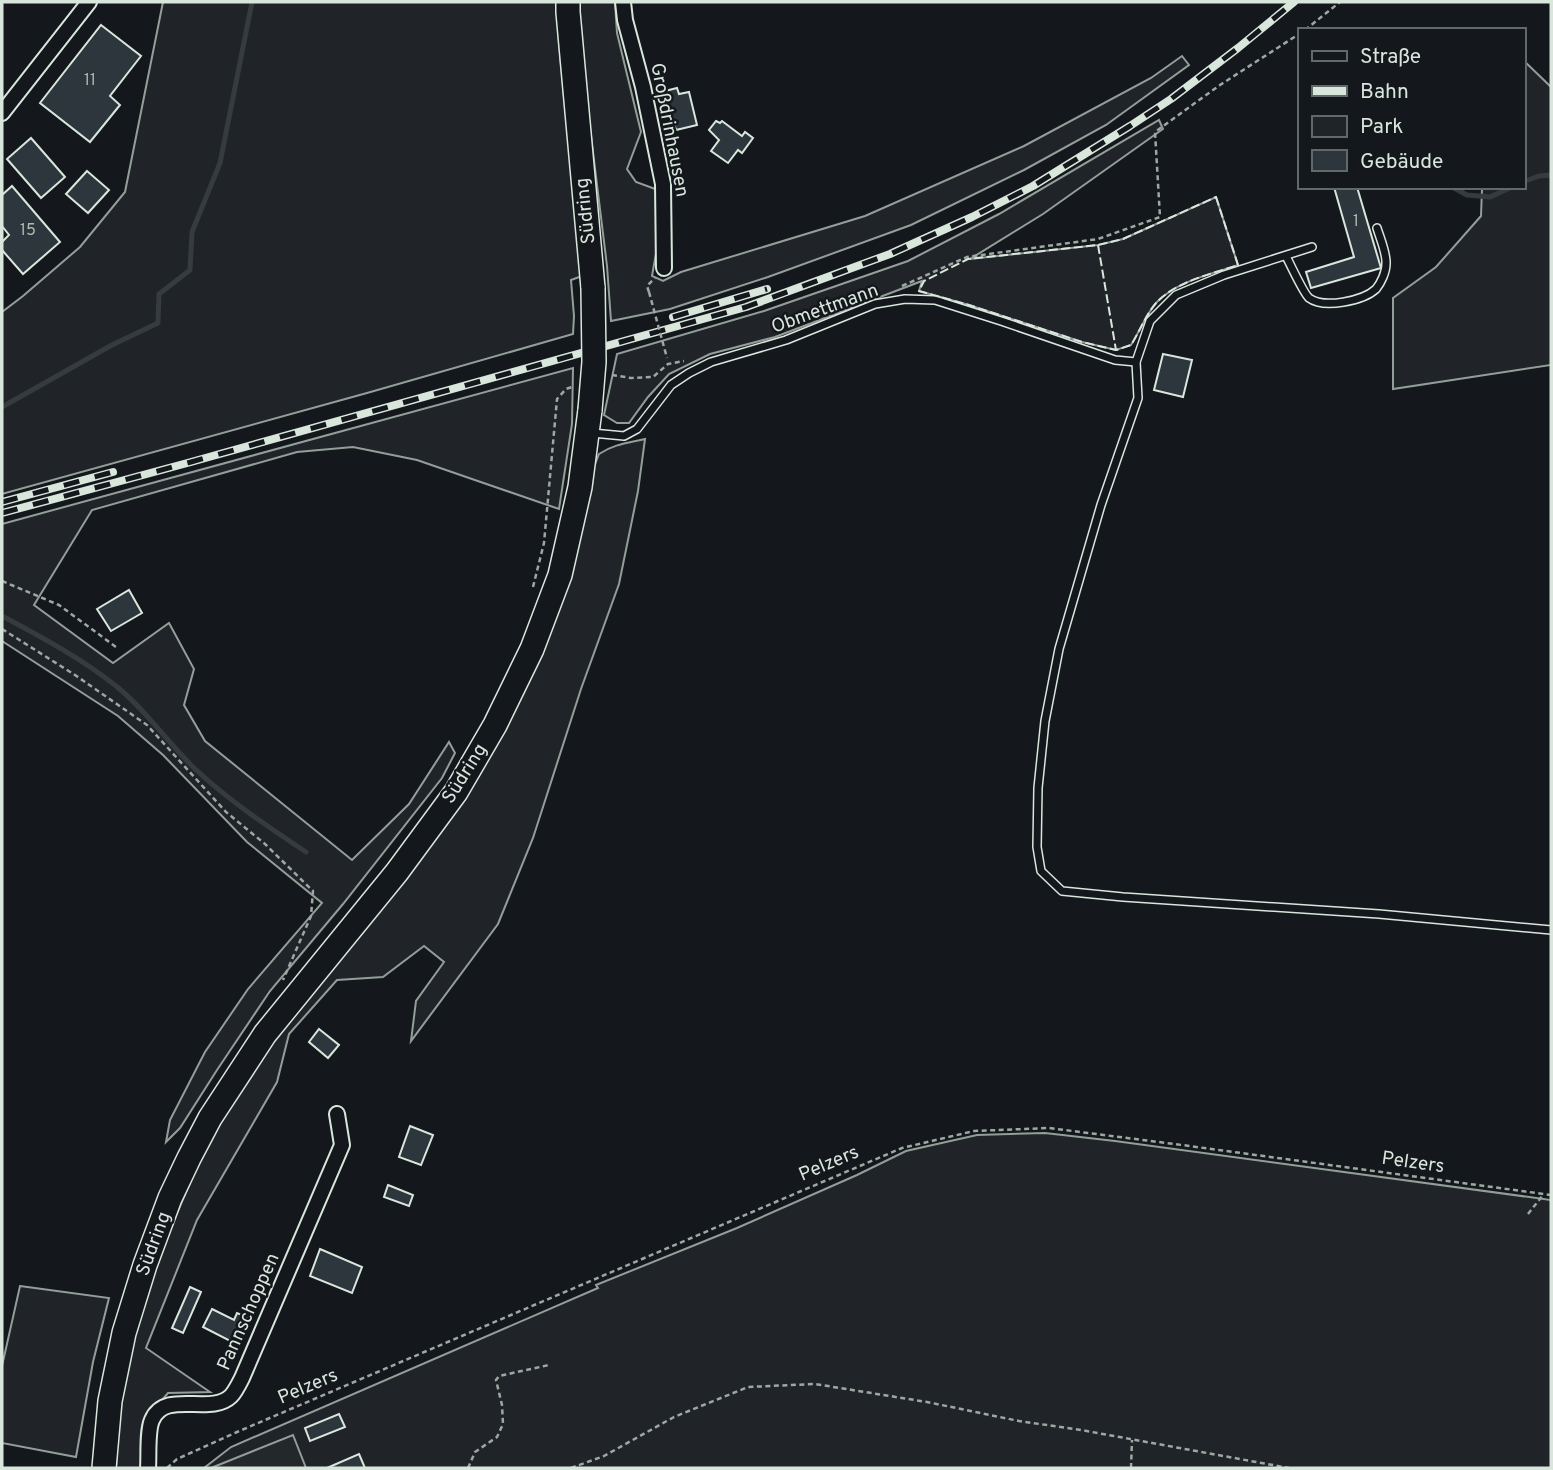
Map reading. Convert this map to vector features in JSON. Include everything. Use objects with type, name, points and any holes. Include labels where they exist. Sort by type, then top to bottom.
[{"type":"main road","name":"Südring","points":[[104,1468],[110,1401],[124,1333],[145,1265],[179,1178],[210,1118],[265,1034],[397,872],[456,792],[495,725],[532,649],[560,575],[580,487],[594,362],[593,288],[568,2]]},
{"type":"street","points":[[2,113],[89,2]]},
{"type":"street","name":"Großdrinhausen","points":[[623,2],[663,184],[664,268]]},
{"type":"street","name":"Pannschoppen","points":[[148,1468],[150,1422],[155,1415],[163,1408],[176,1403],[218,1403],[230,1397],[242,1378],[342,1145],[337,1114]]},
{"type":"lane","points":[[1286,256],[1310,298],[1329,303],[1353,300],[1375,290],[1381,281],[1387,262],[1377,228]]},
{"type":"lane","points":[[1312,247],[1224,275],[1176,295],[1150,321],[1136,362],[1138,398],[1101,505],[1059,649],[1045,722],[1038,788],[1037,847],[1041,870],[1062,891],[1379,914],[1551,930]]},
{"type":"lane","name":"Obmettmann","points":[[589,422],[624,436],[636,429],[671,385],[711,362],[786,340],[876,304],[905,299],[935,300],[1115,360],[1136,362]]},
{"type":"path","points":[[1308,28],[1340,2]]},
{"type":"path","points":[[876,304],[898,288],[967,257],[1098,239],[1160,217],[1155,132],[1220,85],[1298,35]]},
{"type":"path","points":[[602,377],[615,374],[631,378],[653,377],[668,364],[649,292]]},
{"type":"path","points":[[531,596],[544,544],[557,399],[566,389],[578,385]]},
{"type":"path","points":[[2,581],[59,605],[116,647]]},
{"type":"path","points":[[2,629],[147,725],[226,812],[265,844],[313,891],[311,916],[279,990],[288,980]]},
{"type":"path","name":"Pelzers","points":[[167,1468],[177,1459],[237,1432],[902,1148],[974,1130],[1049,1128],[1551,1195]]},
{"type":"path","points":[[1528,1214],[1544,1195]]},
{"type":"path","points":[[468,1468],[475,1451],[497,1437],[503,1424],[496,1380],[499,1376],[549,1365]]},
{"type":"path","points":[[571,1468],[604,1456],[674,1417],[748,1387],[815,1384],[1289,1468]]},
{"type":"path","points":[[1131,1468],[1132,1440]]},
{"type":"green space","points":[[163,2],[556,2],[582,276],[571,280],[573,334],[2,494],[2,312],[80,247],[125,192]]},
{"type":"green space","points":[[579,2],[615,2],[617,33],[641,132],[627,169],[636,182],[658,190],[658,242],[652,276],[663,281],[681,272],[865,216],[1024,146],[1151,78],[1182,56],[1189,65],[1106,125],[1024,170],[911,225],[670,309],[611,321],[607,266],[578,30]]},
{"type":"green space","points":[[1525,62],[1551,87],[1551,365],[1393,389],[1393,298],[1436,267],[1481,216],[1482,189],[1525,189]]},
{"type":"green space","points":[[1159,120],[1163,129],[1043,214],[970,259],[1098,245],[1123,239],[1216,197],[1238,265],[1195,279],[1165,295],[1150,312],[1131,345],[1116,350],[1082,342],[919,291],[922,281],[775,337],[710,354],[669,374],[629,423],[617,423],[604,415],[617,354],[764,311],[908,261],[999,214]]},
{"type":"green space","points":[[573,368],[572,424],[559,509],[417,460],[353,447],[297,452],[92,510],[34,605],[113,663],[169,623],[194,669],[184,705],[205,741],[352,860],[409,804],[449,742],[455,753],[442,778],[343,904],[270,991],[180,1128],[166,1142],[170,1120],[205,1052],[248,989],[322,903],[247,842],[163,755],[118,716],[2,641],[2,524]]},
{"type":"green space","points":[[645,439],[638,491],[619,584],[581,689],[533,838],[498,924],[411,1041],[416,1001],[444,962],[424,946],[383,977],[337,980],[289,1034],[277,1082],[197,1220],[146,1348],[210,1392],[168,1393],[145,1420],[143,1468],[116,1468],[120,1396],[135,1322],[162,1248],[205,1148],[262,1053],[462,800],[599,454],[616,446]]},
{"type":"green space","points":[[1045,1133],[1551,1200],[1551,1468],[204,1468],[231,1447],[598,1288],[596,1285],[737,1228],[906,1151],[977,1135]]},
{"type":"green space","points":[[20,1286],[109,1298],[93,1362],[76,1457],[2,1443],[2,1366]]},
{"type":"shaded area","points":[[293,1435],[306,1468],[211,1468]]},
{"type":"building","points":[[101,25],[141,56],[110,96],[120,105],[90,142],[40,103]]},
{"type":"building","points":[[677,88],[679,94],[689,92],[697,125],[676,130],[669,104],[664,106],[661,92]]},
{"type":"building","points":[[716,121],[722,121],[742,136],[745,132],[753,138],[742,153],[738,150],[728,163],[711,151],[719,140],[709,130]]},
{"type":"building","points":[[31,138],[65,177],[41,198],[7,159]]},
{"type":"building","points":[[87,171],[109,190],[88,213],[66,194]]},
{"type":"building","points":[[12,186],[60,242],[23,274],[2,250],[2,242],[9,235],[2,226],[2,195]]},
{"type":"building","points":[[1335,189],[1358,189],[1381,268],[1311,288],[1306,272],[1354,257]]},
{"type":"building","points":[[1163,354],[1192,360],[1183,397],[1154,390]]},
{"type":"building","points":[[129,590],[142,613],[111,631],[97,609]]},
{"type":"building","points":[[319,1029],[339,1045],[328,1058],[309,1042]]},
{"type":"building","points":[[410,1126],[433,1135],[421,1165],[399,1157]]},
{"type":"building","points":[[388,1185],[413,1195],[409,1206],[384,1197]]},
{"type":"building","points":[[320,1249],[362,1267],[352,1293],[310,1276]]},
{"type":"building","points":[[190,1287],[201,1292],[183,1333],[172,1328]]},
{"type":"building","points":[[212,1309],[234,1320],[237,1313],[249,1318],[236,1344],[203,1327]]},
{"type":"building","points":[[339,1414],[345,1427],[310,1441],[305,1428]]},
{"type":"building","points":[[359,1454],[365,1468],[327,1468]]},
{"type":"waterway","points":[[2,407],[112,345],[158,323],[159,294],[190,270],[192,232],[220,163],[252,2]]},
{"type":"waterway","points":[[1525,181],[1551,175]]},
{"type":"waterway","points":[[1456,189],[1467,195],[1490,197],[1508,189]]},
{"type":"waterway","points":[[2,616],[75,657],[116,686],[207,780],[306,852]]},
{"type":"railway","points":[[2,513],[746,307],[890,254],[1033,186],[1130,126],[1171,99],[1294,2]]},
{"type":"railway","points":[[673,317],[767,289]]},
{"type":"railway","points":[[2,502],[113,472]]},
{"type":"fence","points":[[1216,197],[1238,265],[1195,279],[1165,295],[1150,312],[1131,345],[1116,350],[919,291],[924,281],[968,259],[1098,245],[1123,239],[1216,197]]},
{"type":"fence","points":[[1098,245],[1116,350]]}]
